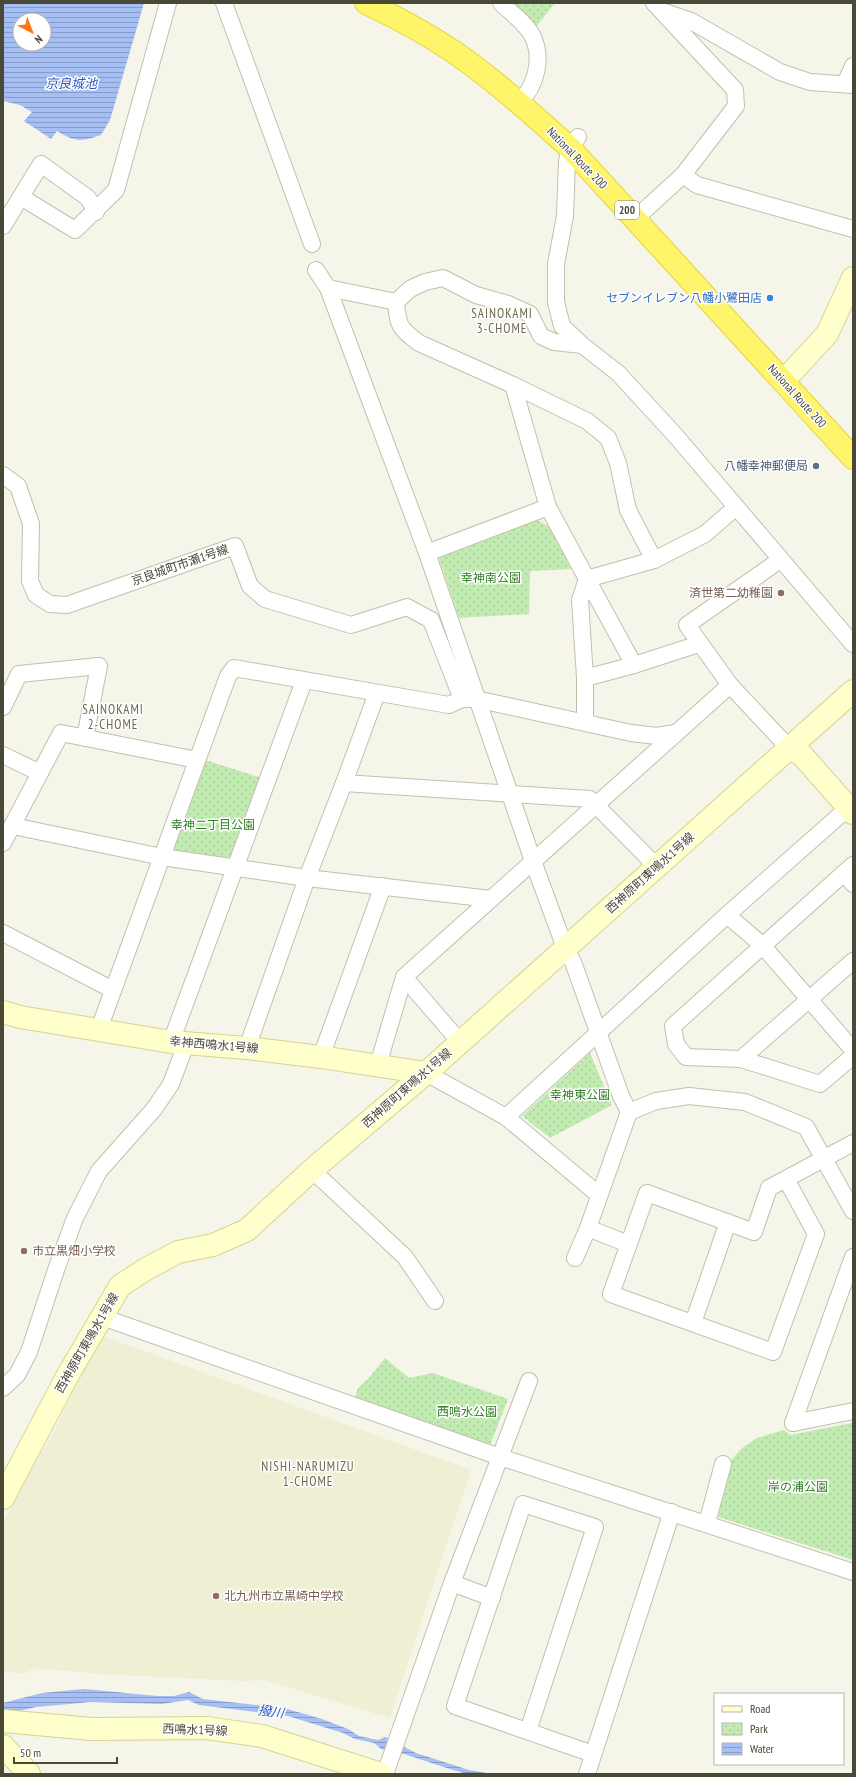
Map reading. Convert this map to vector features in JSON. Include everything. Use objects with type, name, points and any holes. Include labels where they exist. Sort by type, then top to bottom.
[{"type":"highway","name":"National Route 200","points":[[366,3],[388,13],[454,52],[524,98]]},
{"type":"highway","name":"National Route 200","points":[[398,3],[462,41],[574,142],[787,376],[853,458]]},
{"type":"highway","name":"National Route 200","points":[[787,376],[853,436]]},
{"type":"street","points":[[21,197],[75,230],[96,212],[116,190],[168,3]]},
{"type":"street","points":[[224,3],[312,244]]},
{"type":"street","points":[[501,3],[533,37],[538,60],[534,83],[524,98]]},
{"type":"street","points":[[657,7],[691,21],[780,72],[810,82],[849,84],[853,66]]},
{"type":"street","points":[[640,213],[683,175],[736,106],[735,90],[657,7]]},
{"type":"street","points":[[574,142],[567,162],[565,216],[556,264],[556,302],[562,326],[582,345],[618,372],[675,435],[853,644]]},
{"type":"street","points":[[3,226],[41,164],[88,198],[96,212]]},
{"type":"street","points":[[683,175],[696,185],[853,229]]},
{"type":"street","points":[[316,270],[328,288],[427,553],[469,699],[509,794],[565,948],[573,962],[621,1096],[629,1112],[588,1228],[575,1258]]},
{"type":"street","points":[[396,302],[410,289],[424,282],[443,278],[476,295],[508,304],[530,314],[541,336],[554,342],[582,345]]},
{"type":"street","points":[[787,376],[827,334],[848,302],[853,278]]},
{"type":"street","points":[[328,288],[396,302]]},
{"type":"street","points":[[396,302],[398,323],[407,334],[419,343],[514,385],[587,420],[608,438],[618,463],[628,510],[654,560]]},
{"type":"street","points":[[514,385],[548,507],[634,665]]},
{"type":"street","name":"京良城町市瀬1号線","points":[[3,475],[18,486],[31,524],[30,581],[36,595],[50,604],[67,605],[235,546],[250,586],[265,598],[351,625],[407,607],[431,620],[469,699]]},
{"type":"street","points":[[427,553],[548,507]]},
{"type":"street","points":[[587,579],[654,560],[705,534],[736,508]]},
{"type":"street","points":[[506,1117],[727,915],[850,810],[802,755],[789,748],[730,685],[699,644],[687,625],[780,560]]},
{"type":"street","points":[[585,722],[585,678],[580,600],[587,579]]},
{"type":"street","points":[[585,678],[634,665],[699,644]]},
{"type":"street","points":[[3,707],[19,674],[99,666],[85,738]]},
{"type":"street","points":[[99,1029],[228,676],[234,668],[449,705],[469,699],[585,722],[631,733],[657,736],[675,733]]},
{"type":"street","points":[[3,1388],[17,1375],[30,1352],[57,1267],[75,1218],[99,1171],[154,1109],[171,1084],[179,1043],[234,867],[304,681]]},
{"type":"street","points":[[378,1065],[404,977],[533,861],[597,806],[675,733],[730,685]]},
{"type":"street","name":"西神原町東鳴水1号線","points":[[3,1498],[69,1373],[120,1286],[146,1269],[178,1252],[212,1245],[247,1230],[312,1170],[426,1073],[853,691]]},
{"type":"street","points":[[247,1048],[307,878],[377,693]]},
{"type":"street","points":[[3,843],[61,733],[197,760]]},
{"type":"street","points":[[3,755],[40,773]]},
{"type":"street","points":[[344,783],[590,799],[657,867]]},
{"type":"street","points":[[13,826],[162,857],[307,878],[491,899]]},
{"type":"street","points":[[850,874],[762,945],[673,1026],[676,1044],[686,1057],[741,1059],[820,1084],[853,1056]]},
{"type":"street","points":[[321,1057],[383,886]]},
{"type":"street","points":[[727,915],[762,945],[853,1050]]},
{"type":"street","points":[[3,933],[113,990]]},
{"type":"street","points":[[741,1059],[853,961]]},
{"type":"street","points":[[404,977],[460,1042]]},
{"type":"street","name":"幸神西鳴水1号線","points":[[3,1012],[20,1017],[179,1043],[247,1048],[321,1057],[426,1073]]},
{"type":"street","points":[[426,1073],[506,1117],[599,1195]]},
{"type":"street","points":[[629,1112],[656,1102],[689,1096],[745,1102],[806,1127],[853,1211]]},
{"type":"street","points":[[786,1179],[816,1234],[773,1352],[611,1294],[647,1193],[754,1232],[769,1188],[824,1157],[853,1143]]},
{"type":"street","points":[[312,1170],[405,1258],[435,1301]]},
{"type":"street","points":[[693,1323],[728,1222]]},
{"type":"street","points":[[588,1228],[628,1244]]},
{"type":"street","points":[[853,1257],[793,1423],[853,1411]]},
{"type":"street","points":[[102,1316],[500,1457],[853,1572]]},
{"type":"street","points":[[384,1772],[400,1732],[452,1583],[530,1381]]},
{"type":"street","points":[[706,1523],[723,1464]]},
{"type":"street","points":[[528,1731],[595,1527],[523,1504],[455,1706],[593,1754]]},
{"type":"street","points":[[587,1774],[672,1512]]},
{"type":"street","points":[[452,1583],[492,1598]]},
{"type":"street","name":"西鳴水1号線","points":[[3,1721],[92,1729],[206,1728],[262,1736],[384,1772]]},
{"type":"street","points":[[3,1746],[29,1774]]},
{"type":"shaded area","name":"北九州市立黒崎中学校","points":[[100,1335],[471,1470],[390,1718],[264,1680],[244,1681],[100,1674],[36,1668],[23,1674],[3,1671],[3,1524],[20,1487],[53,1434]]},
{"type":"green space","points":[[513,3],[555,3],[536,27]]},
{"type":"green space","name":"幸神南公園","points":[[537,520],[550,527],[571,569],[530,571],[529,614],[459,618],[439,558]]},
{"type":"green space","name":"幸神二丁目公園","points":[[205,760],[259,777],[233,855],[226,859],[178,853],[174,848]]},
{"type":"green space","name":"幸神東公園","points":[[590,1053],[612,1105],[550,1138],[522,1116]]},
{"type":"green space","name":"西鳴水公園","points":[[385,1358],[409,1378],[433,1373],[508,1399],[489,1448],[355,1397],[358,1388],[369,1378]]},
{"type":"green space","name":"岸の浦公園","points":[[852,1423],[853,1560],[718,1517],[731,1460],[742,1448],[757,1438],[784,1430],[790,1435]]},
{"type":"water","name":"京良城池","points":[[3,3],[144,3],[110,120],[101,135],[78,140],[57,131],[51,139],[24,121],[32,112],[20,105],[3,101]]},
{"type":"water","name":"撥川","points":[[84,1689],[158,1696],[174,1696],[189,1692],[203,1699],[284,1708],[322,1719],[348,1729],[359,1736],[378,1740],[385,1737],[416,1753],[469,1770],[492,1774],[467,1774],[404,1754],[381,1749],[374,1743],[355,1739],[343,1733],[288,1716],[199,1705],[188,1700],[162,1704],[91,1702],[36,1707],[3,1715],[3,1703],[42,1693]]},
{"type":"place","name":"セブンイレブン八幡小鷺田店","points":[[770,298]]},
{"type":"place","name":"八幡幸神郵便局","points":[[816,466]]},
{"type":"place","name":"済世第二幼稚園","points":[[781,593]]},
{"type":"place","name":"市立黒畑小学校","points":[[24,1251]]},
{"type":"place","name":"北九州市立黒崎中学校","points":[[216,1596]]},
{"type":"district","name":"SAINOKAMI 3-CHOME","points":[[502,320]]},
{"type":"district","name":"SAINOKAMI 2-CHOME","points":[[113,716]]},
{"type":"district","name":"NISHI-NARUMIZU 1-CHOME","points":[[308,1474]]}]
